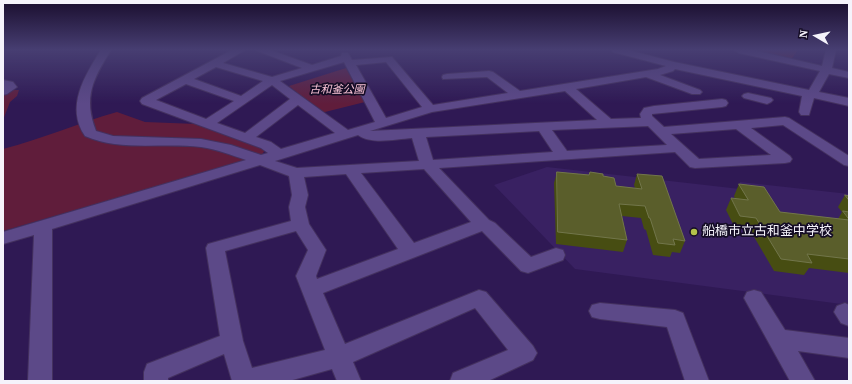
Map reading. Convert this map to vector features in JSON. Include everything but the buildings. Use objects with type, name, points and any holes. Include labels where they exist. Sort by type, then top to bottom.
[{"type":"street","points":[[94,68],[88,78],[82,99],[90,133],[101,138],[113,140],[202,143],[226,148],[296,173],[679,148]]},
{"type":"street","points":[[208,68],[146,101],[266,145],[279,154]]},
{"type":"street","points":[[230,68],[272,80],[345,134]]},
{"type":"street","points":[[207,124],[272,80],[312,68]]},
{"type":"street","points":[[352,68],[382,123]]},
{"type":"street","points":[[396,68],[430,109]]},
{"type":"street","points":[[3,238],[430,109],[646,74],[668,68]]},
{"type":"street","points":[[687,68],[849,102]]},
{"type":"street","points":[[817,68],[849,75]]},
{"type":"street","points":[[805,112],[810,94],[826,70]]},
{"type":"street","points":[[447,78],[490,74],[518,94]]},
{"type":"street","points":[[646,74],[696,92]]},
{"type":"street","points":[[185,80],[243,100]]},
{"type":"street","points":[[3,83],[9,84],[11,87],[3,92]]},
{"type":"street","points":[[566,86],[608,123]]},
{"type":"street","points":[[748,96],[767,101],[771,86]]},
{"type":"street","points":[[246,138],[298,99]]},
{"type":"street","points":[[722,103],[654,110],[646,114],[646,117],[696,164],[785,159],[740,126]]},
{"type":"street","points":[[359,130],[366,135],[374,136],[608,123],[655,127],[740,126],[785,121],[849,162]]},
{"type":"street","points":[[543,127],[563,156]]},
{"type":"street","points":[[418,134],[427,164],[483,224],[489,227],[528,266],[556,255]]},
{"type":"street","points":[[350,169],[410,252]]},
{"type":"street","points":[[296,173],[300,194],[297,207],[300,224],[317,250],[306,276],[313,289],[349,381]]},
{"type":"street","points":[[300,224],[215,248],[232,341],[246,381],[340,357],[479,298],[525,353],[462,381]]},
{"type":"street","points":[[313,289],[483,224]]},
{"type":"street","points":[[40,381],[43,226]]},
{"type":"street","points":[[754,298],[803,381]]},
{"type":"street","points":[[600,311],[675,318],[697,381]]},
{"type":"street","points":[[778,339],[849,348]]},
{"type":"street","points":[[156,381],[156,372],[232,341]]},
{"type":"shaded area","name":"船橋市立古和釜中学校","points":[[547,167],[740,189],[740,182],[849,194],[849,305],[575,269],[494,185]]},
{"type":"green space","name":"古和釜公園","points":[[346,68],[365,102],[321,113],[289,86]]},
{"type":"green space","points":[[9,90],[19,90],[17,96],[10,102],[3,120],[3,93]]},
{"type":"green space","points":[[117,112],[145,122],[197,124],[265,150],[261,156],[3,231],[3,149],[32,141]]},
{"type":"place","name":"船橋市立古和釜中学校","points":[[694,232]]}]
